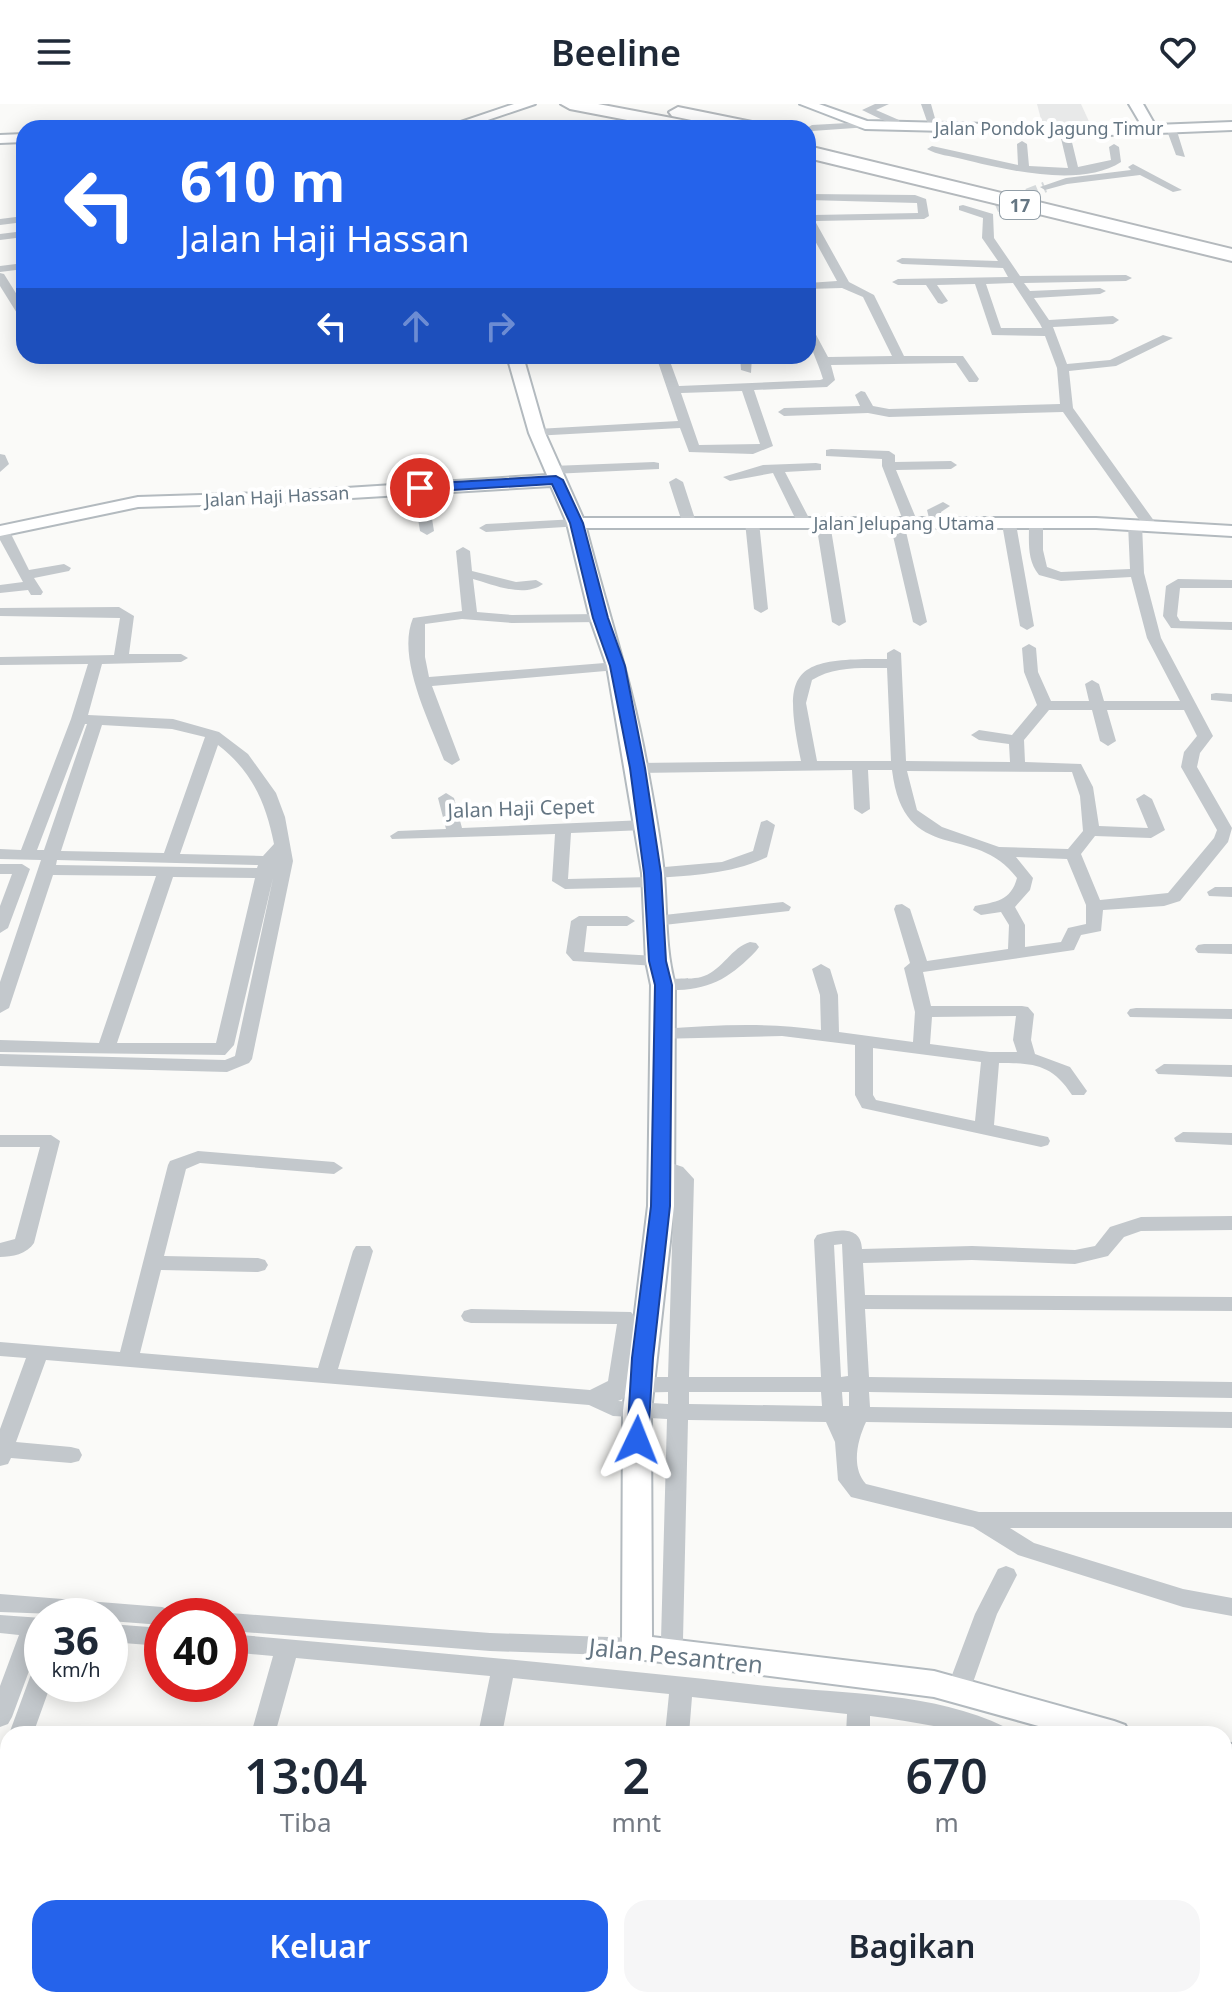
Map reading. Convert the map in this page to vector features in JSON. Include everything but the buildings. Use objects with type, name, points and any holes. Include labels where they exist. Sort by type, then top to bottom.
[{"type":"highway","points":[[570,104],[655,120]]},
{"type":"highway","points":[[636,104],[717,120]]},
{"type":"highway","name":"17","points":[[816,136],[1232,241]]},
{"type":"highway","name":"17","points":[[816,154],[1232,255]]},
{"type":"street","points":[[475,120],[528,104]]},
{"type":"street","name":"Jalan Pondok Jagung Timur","points":[[807,104],[865,125]]},
{"type":"street","points":[[884,104],[867,110],[895,122],[898,127]]},
{"type":"street","points":[[926,104],[934,127]]},
{"type":"street","points":[[1136,104],[1151,129]]},
{"type":"street","name":"Jalan Pondok Jagung Timur","points":[[816,133],[865,125],[1109,131],[1232,126]]},
{"type":"street","points":[[1171,128],[1181,155]]},
{"type":"street","points":[[1064,130],[1073,169]]},
{"type":"street","points":[[1109,131],[1125,159],[1140,172],[1177,190]]},
{"type":"street","points":[[976,159],[977,143]]},
{"type":"street","points":[[1022,144],[1024,168]]},
{"type":"street","points":[[932,149],[1024,168],[1073,169],[1100,168],[1116,162],[1114,147]]},
{"type":"street","points":[[1045,187],[1066,181],[1140,172]]},
{"type":"street","points":[[816,197],[915,198],[922,201],[924,216],[816,217]]},
{"type":"street","points":[[983,213],[996,207]]},
{"type":"street","points":[[963,208],[983,213],[989,218],[986,233],[1004,265],[1029,295],[1048,328],[1063,368],[1067,408],[1143,525],[1137,573],[1154,638],[1166,667],[1205,736],[1192,752],[1189,767],[1222,822],[1222,839],[1170,899],[1094,905]]},
{"type":"street","points":[[816,230],[844,284]]},
{"type":"street","points":[[902,261],[1004,265]]},
{"type":"street","points":[[1,275],[16,302]]},
{"type":"street","points":[[898,282],[1126,278]]},
{"type":"street","points":[[979,280],[996,332],[1113,320]]},
{"type":"street","points":[[930,282],[942,301]]},
{"type":"street","points":[[816,286],[844,284],[868,295],[899,359]]},
{"type":"street","points":[[1029,295],[1100,291]]},
{"type":"street","points":[[1063,368],[1112,363],[1167,338]]},
{"type":"street","points":[[673,390],[823,384],[830,376],[816,346]]},
{"type":"street","points":[[824,361],[959,359],[973,379]]},
{"type":"street","points":[[517,364],[537,433],[576,523],[600,618],[617,666],[637,768],[653,878],[657,961],[663,985],[662,1166],[627,1398]]},
{"type":"street","points":[[665,364],[690,445],[700,451],[763,449],[768,443],[747,388]]},
{"type":"street","points":[[747,364],[747,370]]},
{"type":"street","points":[[861,395],[868,409]]},
{"type":"street","points":[[784,412],[868,409],[889,417],[1067,408]]},
{"type":"street","points":[[537,433],[685,424]]},
{"type":"street","points":[[831,453],[889,454],[951,465]]},
{"type":"street","points":[[889,454],[920,622]]},
{"type":"street","points":[[0,458],[3,464],[0,468]]},
{"type":"street","points":[[554,475],[654,466]]},
{"type":"street","points":[[730,477],[753,470],[816,467]]},
{"type":"street","points":[[777,469],[804,522]]},
{"type":"street","name":"Jalan Haji Hassan","points":[[1,531],[138,502],[268,498],[554,475]]},
{"type":"street","points":[[676,482],[689,522]]},
{"type":"street","points":[[420,488],[427,516],[427,531]]},
{"type":"street","points":[[512,510],[518,527]]},
{"type":"street","name":"Jalan Jelupang Utama","points":[[576,523],[904,523],[939,514],[1009,524],[1143,525],[1232,531]]},
{"type":"street","points":[[752,522],[761,609]]},
{"type":"street","points":[[486,528],[576,523]]},
{"type":"street","points":[[823,523],[839,622]]},
{"type":"street","points":[[1009,524],[1027,626]]},
{"type":"street","points":[[1036,524],[1036,551],[1041,570],[1046,574],[1137,573]]},
{"type":"street","points":[[1,531],[32,584]]},
{"type":"street","points":[[463,551],[470,616]]},
{"type":"street","points":[[0,589],[32,584],[64,568]]},
{"type":"street","points":[[465,573],[516,586],[536,584]]},
{"type":"street","points":[[1232,584],[1178,583],[1173,586],[1170,616],[1176,625],[1232,626]]},
{"type":"street","points":[[0,612],[119,611],[127,616],[121,658]]},
{"type":"street","points":[[452,760],[423,682],[416,636],[418,621],[432,617],[470,616],[600,618]]},
{"type":"street","points":[[1029,648],[1031,672],[1045,705]]},
{"type":"street","points":[[0,661],[181,658]]},
{"type":"street","points":[[810,766],[801,714],[800,686],[807,676],[835,666],[894,658],[900,766],[905,802],[910,812],[957,839],[999,852],[1073,854]]},
{"type":"street","points":[[27,854],[79,719],[96,660]]},
{"type":"street","points":[[423,682],[617,666]]},
{"type":"street","points":[[1092,684],[1108,741]]},
{"type":"street","points":[[1045,705],[1100,708],[1189,706]]},
{"type":"street","points":[[1018,766],[1016,740],[1045,705]]},
{"type":"street","points":[[0,1060],[235,1064],[243,1059],[276,863],[277,817],[268,793],[243,757],[214,735],[173,724],[79,719]]},
{"type":"street","points":[[0,1008],[96,720]]},
{"type":"street","points":[[106,1049],[214,735]]},
{"type":"street","points":[[979,735],[1016,740]]},
{"type":"street","points":[[860,767],[862,809]]},
{"type":"street","points":[[637,768],[1079,768],[1091,811],[1091,831],[1073,854]]},
{"type":"street","points":[[446,798],[455,833]]},
{"type":"street","points":[[1091,831],[1151,833],[1157,830],[1144,799]]},
{"type":"street","name":"Jalan Haji Cepet","points":[[398,836],[455,833],[487,840],[563,829],[645,825]]},
{"type":"street","points":[[563,829],[560,881],[565,884],[653,878],[731,866],[761,854],[767,825]]},
{"type":"street","points":[[981,910],[1006,906],[1022,890],[1025,878],[1020,867],[999,852]]},
{"type":"street","points":[[0,854],[27,854],[48,862],[168,865],[276,863]]},
{"type":"street","points":[[921,1049],[924,1012],[913,968],[1068,946],[1074,932],[1095,927],[1094,905],[1073,854]]},
{"type":"street","points":[[219,1051],[225,1045],[276,863]]},
{"type":"street","points":[[0,869],[22,869],[0,928]]},
{"type":"street","points":[[1006,906],[1017,925],[1016,952]]},
{"type":"street","points":[[655,921],[783,907]]},
{"type":"street","points":[[902,909],[920,967]]},
{"type":"street","points":[[627,921],[579,921],[575,953],[579,957],[657,961]]},
{"type":"street","points":[[663,985],[697,985],[713,980],[733,968],[750,947]]},
{"type":"street","points":[[1204,949],[1232,949]]},
{"type":"street","points":[[821,969],[829,995],[830,1036]]},
{"type":"street","points":[[924,1012],[1022,1011],[1025,1014],[1022,1040],[1027,1057]]},
{"type":"street","points":[[1136,1013],[1232,1014]]},
{"type":"street","points":[[661,1035],[717,1030],[782,1030],[990,1058],[1027,1057],[1061,1069],[1074,1080],[1078,1091]]},
{"type":"street","points":[[864,1042],[864,1095],[869,1104],[1041,1141]]},
{"type":"street","points":[[0,1046],[219,1051],[235,1064]]},
{"type":"street","points":[[984,1130],[990,1058]]},
{"type":"street","points":[[1164,1070],[1232,1071]]},
{"type":"street","points":[[1183,1138],[1232,1139]]},
{"type":"street","points":[[0,1141],[51,1141],[24,1243],[11,1250],[0,1250]]},
{"type":"street","points":[[128,1360],[177,1165],[198,1157],[334,1168]]},
{"type":"street","points":[[662,1166],[676,1171],[684,1179],[676,1386],[672,1640]]},
{"type":"street","points":[[853,1256],[972,1253],[1075,1257],[1101,1251],[1114,1234],[1126,1227],[1232,1223]]},
{"type":"street","points":[[846,1442],[860,1414],[852,1241],[848,1237],[825,1238],[833,1414],[846,1442],[849,1480],[859,1491],[979,1520],[1232,1520]]},
{"type":"street","points":[[326,1376],[363,1251]]},
{"type":"street","points":[[154,1263],[258,1265]]},
{"type":"street","points":[[854,1302],[1232,1304]]},
{"type":"street","points":[[471,1316],[624,1317],[628,1321],[627,1398],[637,1647]]},
{"type":"street","points":[[0,1349],[592,1398],[627,1398],[677,1410],[1232,1420]]},
{"type":"street","points":[[38,1353],[2,1454],[71,1455]]},
{"type":"street","points":[[627,1398],[676,1386],[859,1384],[1232,1390]]},
{"type":"street","points":[[979,1520],[1026,1549],[1183,1598],[1232,1607]]},
{"type":"street","points":[[958,1691],[986,1614],[1006,1575]]},
{"type":"street","points":[[0,1603],[144,1615]]},
{"type":"street","name":"Jalan Pesantren","points":[[248,1623],[490,1642],[637,1647],[934,1684],[1085,1726]]},
{"type":"street","points":[[0,1624],[24,1626]]},
{"type":"street","points":[[248,1645],[504,1666],[859,1706],[974,1722],[982,1726]]},
{"type":"street","points":[[265,1726],[287,1648]]},
{"type":"street","points":[[0,1717],[24,1660]]},
{"type":"street","points":[[492,1726],[504,1666]]},
{"type":"street","points":[[678,1726],[681,1686]]},
{"type":"street","points":[[24,1726],[33,1702]]},
{"type":"street","points":[[858,1726],[859,1706]]},
{"type":"shaded area","points":[[1037,104],[1081,104],[1092,128],[1043,127]]},
{"type":"tunnel","points":[[996,207],[1045,187]]},
{"type":"route","points":[[420,488],[556,480],[576,523],[600,618],[617,666],[653,873],[657,961],[663,985],[664,1147],[661,1206],[637,1411],[637,1440]]}]
